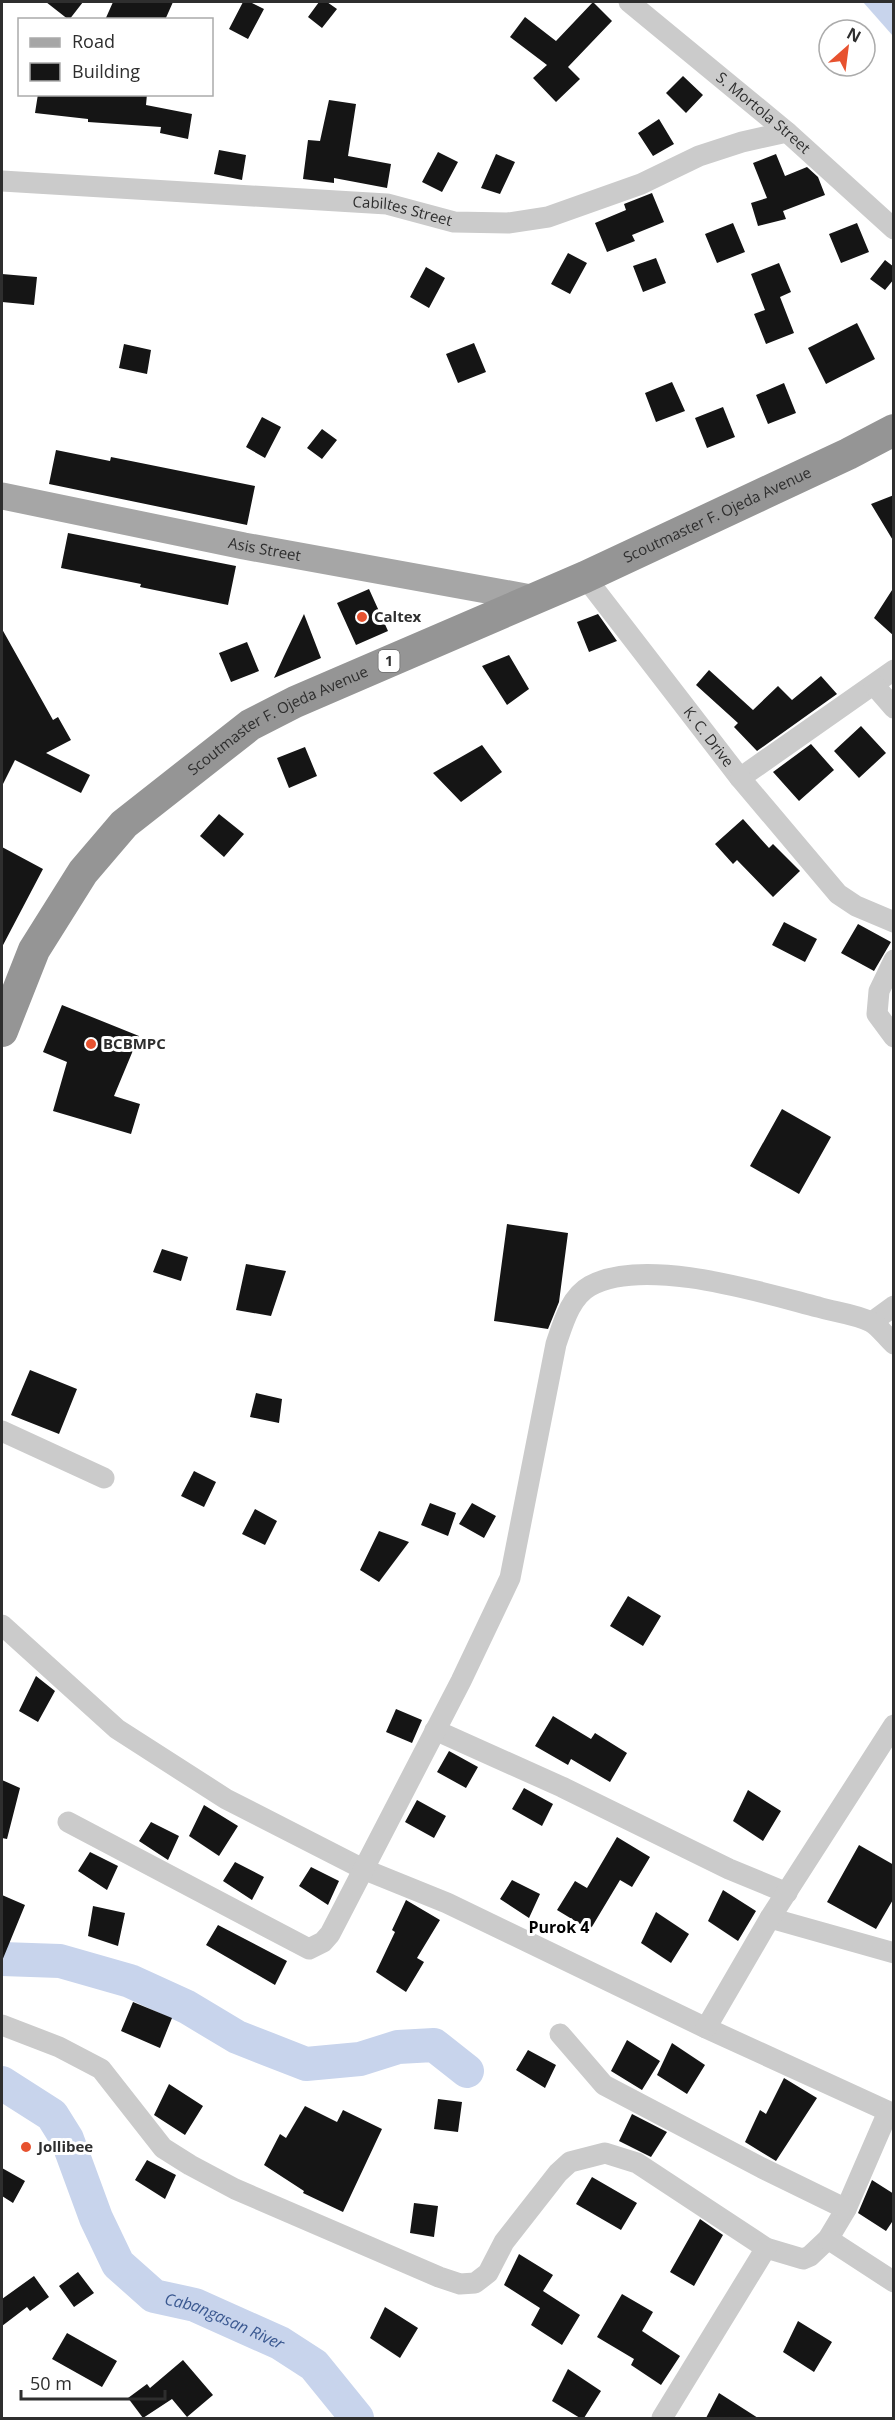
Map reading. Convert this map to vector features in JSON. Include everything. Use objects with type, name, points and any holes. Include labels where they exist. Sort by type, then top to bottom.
[{"type":"highway","name":"Scoutmaster F. Ojeda Avenue","points":[[2,1031],[34,950],[83,872],[124,824],[250,725],[295,702],[531,598],[585,577],[848,454],[894,430]]},
{"type":"main road","name":"Asis Street","points":[[2,496],[244,546],[531,598]]},
{"type":"street","name":"S. Mortola Street","points":[[629,2],[787,132],[894,229]]},
{"type":"street","name":"Cabiltes Street","points":[[2,181],[387,204],[454,222],[508,223],[548,217],[641,184],[699,156],[742,142],[787,132]]},
{"type":"street","name":"K. C. Drive","points":[[585,577],[740,778],[894,670]]},
{"type":"street","points":[[874,685],[894,708]]},
{"type":"street","points":[[740,778],[838,894],[856,906],[894,922]]},
{"type":"street","points":[[894,960],[879,991],[877,1014],[894,1037]]},
{"type":"street","points":[[68,1822],[309,1949],[323,1942],[330,1934],[435,1730],[510,1578],[556,1344],[569,1310],[588,1287],[611,1277],[675,1275],[752,1290],[872,1322],[894,1344]]},
{"type":"street","points":[[872,1322],[894,1306]]},
{"type":"street","points":[[2,1431],[104,1478]]},
{"type":"street","points":[[2,1625],[117,1729],[226,1799],[363,1869],[447,1903],[706,2028],[891,2113],[846,2209],[828,2240],[810,2256],[803,2259],[766,2248],[637,2163],[605,2153],[570,2162],[558,2173],[504,2242],[488,2273],[476,2283],[460,2284],[235,2189],[190,2165],[163,2148],[100,2069],[77,2055],[2,2025]]},
{"type":"street","points":[[706,2028],[770,1918],[894,1725]]},
{"type":"street","points":[[435,1730],[562,1787],[729,1869],[787,1893]]},
{"type":"street","points":[[770,1918],[894,1953]]},
{"type":"street","points":[[560,2034],[604,2085],[762,2168],[846,2209]]},
{"type":"street","points":[[828,2240],[894,2282]]},
{"type":"street","points":[[662,2418],[766,2248]]},
{"type":"water","points":[[863,2],[893,2],[893,36]]},
{"type":"building","points":[[46,2],[83,2],[71,18],[66,18]]},
{"type":"building","points":[[113,2],[173,2],[166,18],[106,18]]},
{"type":"building","points":[[243,2],[250,2],[264,9],[248,39],[229,29]]},
{"type":"building","points":[[319,2],[327,2],[337,9],[322,28],[308,17]]},
{"type":"building","points":[[593,2],[612,21],[568,67],[580,79],[556,102],[533,78],[547,65],[510,37],[525,17],[556,41]]},
{"type":"building","points":[[683,76],[703,95],[686,113],[666,93]]},
{"type":"building","points":[[38,96],[147,96],[146,105],[192,114],[188,139],[160,133],[161,127],[88,122],[88,119],[35,113]]},
{"type":"building","points":[[329,100],[356,104],[348,156],[391,164],[387,188],[334,178],[334,183],[303,179],[308,140],[320,141]]},
{"type":"building","points":[[659,119],[674,144],[653,156],[638,133]]},
{"type":"building","points":[[219,150],[246,155],[242,180],[214,174]]},
{"type":"building","points":[[438,152],[458,162],[442,192],[422,182]]},
{"type":"building","points":[[496,154],[515,162],[500,194],[481,188]]},
{"type":"building","points":[[776,154],[785,176],[807,167],[818,177],[825,195],[783,211],[786,219],[758,226],[751,203],[767,198],[753,163]]},
{"type":"building","points":[[652,193],[664,222],[632,235],[635,241],[607,252],[595,223],[626,210],[624,204]]},
{"type":"building","points":[[733,223],[745,252],[717,263],[705,234]]},
{"type":"building","points":[[857,223],[869,252],[841,263],[829,234]]},
{"type":"building","points":[[568,253],[587,263],[570,294],[551,284]]},
{"type":"building","points":[[656,258],[666,283],[643,292],[633,266]]},
{"type":"building","points":[[885,260],[894,267],[894,279],[885,290],[870,279]]},
{"type":"building","points":[[779,263],[791,292],[780,297],[794,333],[766,344],[754,314],[765,310],[751,274]]},
{"type":"building","points":[[426,267],[445,278],[429,308],[410,297]]},
{"type":"building","points":[[2,274],[37,277],[34,305],[2,302]]},
{"type":"building","points":[[857,323],[875,359],[826,384],[808,348]]},
{"type":"building","points":[[474,343],[486,372],[458,383],[446,354]]},
{"type":"building","points":[[124,344],[151,350],[147,374],[119,368]]},
{"type":"building","points":[[672,382],[685,411],[656,422],[645,393]]},
{"type":"building","points":[[784,383],[796,413],[768,424],[756,395]]},
{"type":"building","points":[[723,407],[735,437],[707,448],[695,418]]},
{"type":"building","points":[[262,417],[281,427],[265,458],[246,447]]},
{"type":"building","points":[[322,429],[337,440],[322,459],[307,448]]},
{"type":"building","points":[[56,450],[110,461],[111,457],[255,486],[247,525],[49,484]]},
{"type":"building","points":[[894,495],[894,542],[871,504]]},
{"type":"building","points":[[68,533],[236,566],[228,605],[61,568]]},
{"type":"building","points":[[894,587],[894,636],[874,618]]},
{"type":"building","name":"Caltex","points":[[369,589],[388,631],[356,645],[337,603]]},
{"type":"building","points":[[304,614],[321,658],[274,678],[284,656]]},
{"type":"building","points":[[598,614],[617,641],[589,652],[577,622]]},
{"type":"building","points":[[2,629],[53,720],[58,717],[71,740],[46,753],[90,775],[81,793],[15,760],[2,786]]},
{"type":"building","points":[[247,642],[259,671],[231,682],[219,653]]},
{"type":"building","points":[[509,655],[529,689],[507,705],[482,666]]},
{"type":"building","points":[[709,670],[753,710],[778,686],[792,700],[821,676],[837,694],[757,751],[734,727],[738,723],[696,685]]},
{"type":"building","points":[[861,726],[886,753],[859,778],[834,751]]},
{"type":"building","points":[[811,744],[834,770],[799,801],[773,772]]},
{"type":"building","points":[[482,745],[502,772],[461,802],[433,773]]},
{"type":"building","points":[[305,747],[317,776],[289,788],[277,758]]},
{"type":"building","points":[[219,814],[244,834],[224,857],[200,836]]},
{"type":"building","points":[[743,819],[769,848],[773,844],[800,871],[773,897],[737,860],[733,864],[715,844]]},
{"type":"building","points":[[2,847],[43,869],[2,947]]},
{"type":"building","points":[[784,922],[817,939],[805,962],[772,945]]},
{"type":"building","points":[[858,924],[891,942],[874,971],[841,953]]},
{"type":"building","points":[[62,1005],[139,1036],[114,1096],[140,1104],[131,1134],[53,1111],[67,1062],[43,1052]]},
{"type":"building","points":[[782,1109],[831,1137],[799,1194],[750,1166]]},
{"type":"building","points":[[507,1224],[568,1233],[559,1302],[548,1329],[494,1321]]},
{"type":"building","points":[[162,1249],[188,1257],[181,1281],[153,1272]]},
{"type":"building","points":[[246,1264],[286,1271],[271,1316],[236,1310]]},
{"type":"building","points":[[30,1370],[77,1389],[59,1434],[11,1415]]},
{"type":"building","points":[[256,1393],[282,1399],[279,1423],[250,1417]]},
{"type":"building","points":[[194,1471],[216,1482],[204,1507],[181,1496]]},
{"type":"building","points":[[430,1503],[456,1513],[448,1536],[421,1525]]},
{"type":"building","points":[[472,1503],[496,1516],[484,1538],[459,1524]]},
{"type":"building","points":[[255,1509],[277,1521],[265,1545],[242,1534]]},
{"type":"building","points":[[379,1531],[409,1542],[379,1582],[360,1570]]},
{"type":"building","points":[[628,1596],[661,1616],[643,1646],[610,1626]]},
{"type":"building","points":[[36,1676],[55,1691],[38,1722],[19,1711]]},
{"type":"building","points":[[396,1709],[422,1720],[412,1743],[386,1732]]},
{"type":"building","points":[[553,1716],[591,1739],[595,1733],[627,1753],[610,1782],[571,1759],[568,1765],[535,1746]]},
{"type":"building","points":[[449,1751],[478,1767],[466,1788],[437,1772]]},
{"type":"building","points":[[2,1780],[20,1788],[7,1839],[2,1838]]},
{"type":"building","points":[[524,1788],[553,1804],[542,1826],[512,1809]]},
{"type":"building","points":[[748,1790],[781,1811],[763,1841],[733,1821]]},
{"type":"building","points":[[417,1800],[446,1816],[434,1838],[405,1822]]},
{"type":"building","points":[[204,1805],[238,1826],[219,1856],[189,1836]]},
{"type":"building","points":[[151,1822],[179,1836],[168,1860],[139,1841]]},
{"type":"building","points":[[617,1837],[650,1857],[632,1887],[620,1880],[590,1930],[557,1910],[575,1881],[587,1888]]},
{"type":"building","points":[[859,1845],[894,1865],[894,1898],[876,1929],[827,1902]]},
{"type":"building","points":[[90,1852],[118,1866],[107,1890],[78,1871]]},
{"type":"building","points":[[235,1862],[264,1877],[252,1900],[223,1881]]},
{"type":"building","points":[[311,1867],[339,1881],[328,1905],[299,1886]]},
{"type":"building","points":[[512,1880],[540,1894],[529,1918],[500,1899]]},
{"type":"building","points":[[723,1890],[756,1911],[738,1941],[708,1921]]},
{"type":"building","points":[[2,1895],[25,1905],[2,1961]]},
{"type":"building","points":[[406,1900],[440,1920],[417,1958],[424,1962],[406,1992],[376,1972],[395,1932],[392,1930]]},
{"type":"building","points":[[93,1906],[125,1913],[118,1946],[88,1936]]},
{"type":"building","points":[[656,1912],[689,1934],[671,1963],[641,1943]]},
{"type":"building","points":[[218,1925],[287,1961],[275,1985],[206,1945]]},
{"type":"building","points":[[133,2002],[172,2018],[160,2048],[121,2031]]},
{"type":"building","points":[[627,2040],[660,2061],[642,2090],[611,2071]]},
{"type":"building","points":[[672,2043],[705,2065],[687,2094],[657,2075]]},
{"type":"building","points":[[528,2050],[556,2065],[545,2088],[516,2070]]},
{"type":"building","points":[[784,2078],[817,2098],[776,2161],[745,2142],[760,2110],[766,2114]]},
{"type":"building","points":[[169,2084],[203,2106],[185,2135],[154,2115]]},
{"type":"building","points":[[438,2099],[462,2102],[458,2132],[434,2129]]},
{"type":"building","points":[[305,2106],[337,2122],[343,2110],[382,2129],[343,2212],[303,2193],[304,2191],[264,2165],[280,2134],[286,2138]]},
{"type":"building","points":[[632,2114],[667,2132],[651,2157],[619,2141]]},
{"type":"building","points":[[147,2160],[176,2175],[165,2199],[135,2180]]},
{"type":"building","points":[[2,2168],[25,2181],[13,2203],[2,2196]]},
{"type":"building","points":[[592,2177],[637,2203],[621,2230],[576,2204]]},
{"type":"building","points":[[872,2180],[894,2194],[894,2219],[886,2231],[858,2213]]},
{"type":"building","points":[[414,2203],[438,2206],[434,2237],[410,2233]]},
{"type":"building","points":[[700,2219],[723,2235],[694,2286],[670,2272]]},
{"type":"building","points":[[519,2254],[553,2275],[543,2291],[580,2315],[562,2345],[531,2325],[540,2308],[504,2285]]},
{"type":"building","points":[[78,2272],[94,2293],[74,2307],[59,2286]]},
{"type":"building","points":[[34,2276],[49,2297],[30,2311],[27,2307],[2,2326],[2,2299]]},
{"type":"building","points":[[622,2294],[653,2312],[642,2331],[680,2356],[661,2385],[631,2365],[634,2359],[597,2337]]},
{"type":"building","points":[[385,2307],[418,2328],[400,2358],[370,2338]]},
{"type":"building","points":[[798,2321],[832,2342],[814,2372],[783,2352]]},
{"type":"building","points":[[67,2333],[117,2361],[102,2387],[52,2359]]},
{"type":"building","points":[[183,2360],[213,2395],[187,2417],[172,2399],[143,2418],[128,2398],[147,2384],[150,2388]]},
{"type":"building","points":[[568,2369],[601,2391],[584,2418],[580,2418],[552,2401]]},
{"type":"building","points":[[719,2393],[758,2418],[706,2418]]},
{"type":"waterway","name":"Cabangasan River","points":[[2,1959],[60,1961],[130,1981],[187,2007],[237,2037],[306,2064],[360,2059],[398,2047],[434,2045],[467,2071]]},
{"type":"waterway","name":"Cabangasan River","points":[[2,2083],[52,2115],[67,2139],[96,2218],[118,2264],[154,2296],[195,2305],[280,2343],[314,2365],[357,2418]]},
{"type":"place","name":"Caltex","points":[[362,617]]},
{"type":"place","name":"BCBMPC","points":[[91,1044]]},
{"type":"place","name":"Jollibee","points":[[26,2147]]},
{"type":"district","name":"Purok 4","points":[[559,1927]]}]
